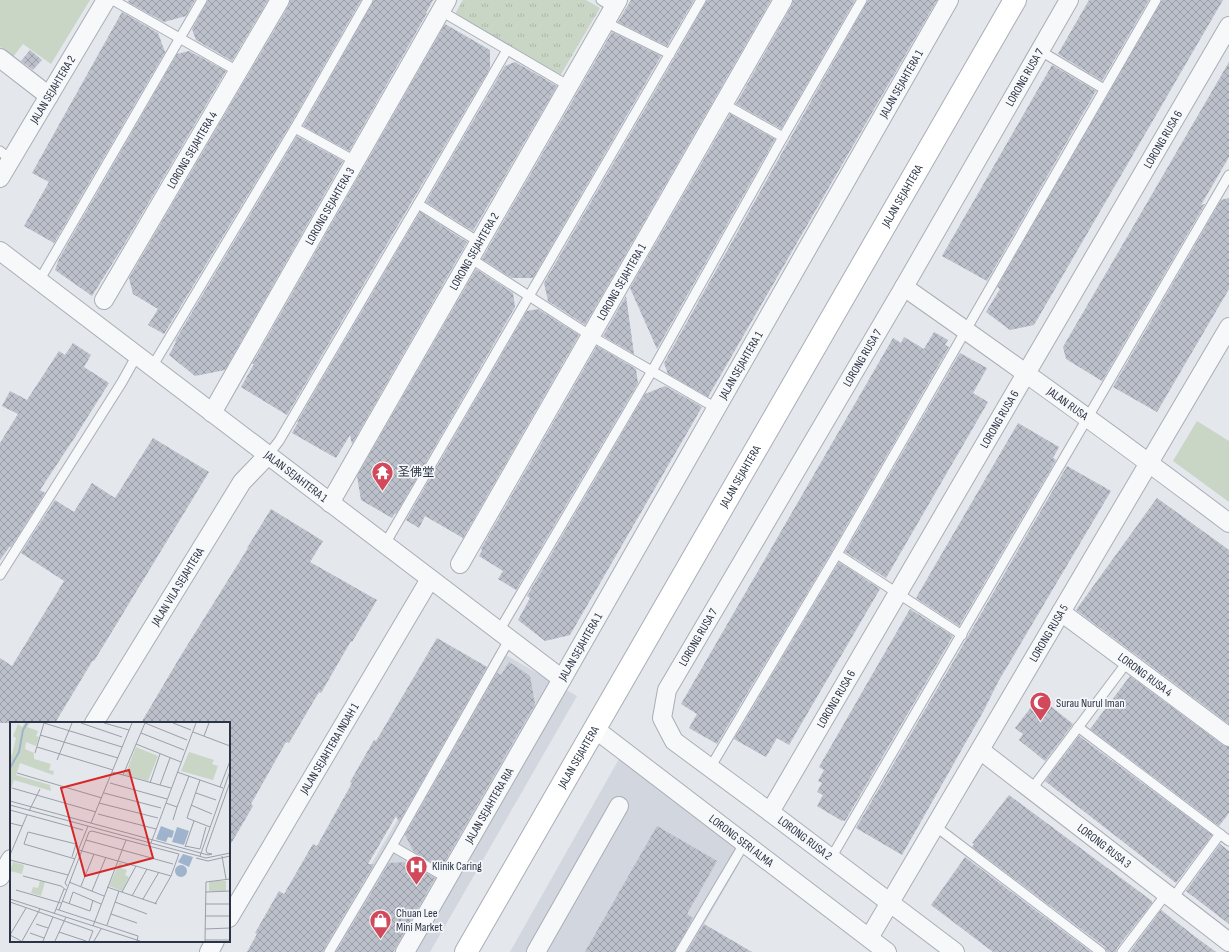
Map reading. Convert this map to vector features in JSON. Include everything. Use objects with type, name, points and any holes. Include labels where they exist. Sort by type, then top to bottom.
[{"type":"main road","name":"JALAN SEJAHTERA","points":[[466,952],[912,176],[1015,0]]},
{"type":"street","name":"JALAN SEJAHTERA 2","points":[[0,178],[6,156],[49,96],[106,0]]},
{"type":"street","name":"LORONG SEJAHTERA 4","points":[[104,300],[280,0]]},
{"type":"street","name":"LORONG SEJAHTERA 1","points":[[460,564],[783,0]]},
{"type":"street","name":"JALAN SEJAHTERA 1","points":[[0,251],[562,680],[949,0]]},
{"type":"street","name":"LORONG RUSA 7","points":[[662,718],[667,690],[904,286],[1069,0]]},
{"type":"street","name":"LORONG SEJAHTERA 3","points":[[212,413],[444,6]]},
{"type":"street","name":"LORONG SEJAHTERA 2","points":[[330,503],[569,86],[609,8]]},
{"type":"street","name":"LORONG RUSA 6","points":[[770,812],[1229,26]]},
{"type":"street","points":[[0,58],[49,96]]},
{"type":"street","name":"JALAN RUSA","points":[[904,286],[1150,463],[1229,523]]},
{"type":"street","name":"LORONG RUSA 5","points":[[869,938],[1229,327]]},
{"type":"street","name":"JALAN VILA SEJAHTERA","points":[[95,722],[242,482],[268,455]]},
{"type":"street","name":"JALAN SEJAHTERA INDAH 1","points":[[230,916],[430,579]]},
{"type":"street","name":"LORONG RUSA 4","points":[[1061,612],[1229,737]]},
{"type":"street","name":"JALAN SEJAHTERA RIA","points":[[405,952],[562,680]]},
{"type":"street","name":"LORONG RUSA 2","points":[[662,718],[674,741],[955,952]]},
{"type":"street","name":"LORONG SERI ALMA","points":[[595,729],[887,952]]},
{"type":"street","name":"LORONG RUSA 3","points":[[980,750],[1229,942]]},
{"type":"street","points":[[536,952],[619,806]]},
{"type":"street","points":[[0,877],[10,861]]},
{"type":"street","points":[[209,952],[214,942]]},
{"type":"lane","points":[[113,0],[239,72]]},
{"type":"lane","points":[[39,281],[202,0]]},
{"type":"lane","points":[[152,367],[295,128],[368,0]]},
{"type":"lane","points":[[385,544],[701,0]]},
{"type":"lane","points":[[329,952],[392,846],[504,635],[783,137],[862,0]]},
{"type":"lane","points":[[710,768],[837,554],[1156,0]]},
{"type":"lane","points":[[444,6],[507,50],[569,86]]},
{"type":"lane","points":[[609,8],[670,54]]},
{"type":"lane","points":[[268,455],[279,441],[507,50]]},
{"type":"lane","points":[[1040,50],[1104,89]]},
{"type":"lane","points":[[724,104],[783,137]]},
{"type":"lane","points":[[295,128],[355,161]]},
{"type":"lane","points":[[831,858],[1228,179]]},
{"type":"lane","points":[[418,204],[529,296],[591,336],[716,408]]},
{"type":"lane","points":[[0,576],[122,382],[137,355]]},
{"type":"lane","points":[[837,554],[962,635]]},
{"type":"lane","points":[[1032,790],[1128,662]]},
{"type":"lane","points":[[1078,727],[1229,841]]},
{"type":"lane","points":[[935,826],[1101,952]]},
{"type":"lane","points":[[1122,952],[1220,834]]},
{"type":"lane","points":[[680,952],[744,844]]},
{"type":"lane","points":[[392,846],[447,878]]},
{"type":"shaded area","points":[[497,650],[577,696],[430,952],[320,952]]},
{"type":"shaded area","points":[[619,759],[743,853],[739,864],[688,952],[510,952]]},
{"type":"green space","points":[[0,0],[90,0],[51,64],[23,44],[13,57],[0,47]]},
{"type":"green space","points":[[463,0],[586,0],[600,8],[560,76],[455,14]]},
{"type":"green space","points":[[1197,421],[1229,441],[1229,502],[1173,461]]},
{"type":"building","points":[[129,0],[195,0],[186,16],[164,22],[128,2]]},
{"type":"building","points":[[208,0],[268,0],[232,61],[196,40],[192,29]]},
{"type":"building","points":[[290,0],[361,0],[290,125],[164,334],[148,325],[158,309],[133,294],[129,278],[289,5]]},
{"type":"building","points":[[374,0],[433,0],[349,151],[303,126]]},
{"type":"building","points":[[631,0],[694,0],[667,46],[618,22]]},
{"type":"building","points":[[707,0],[771,0],[585,325],[548,301],[544,283]]},
{"type":"building","points":[[793,0],[855,0],[781,129],[736,104],[792,5]]},
{"type":"building","points":[[868,0],[937,0],[708,397],[668,374],[664,363]]},
{"type":"building","points":[[1089,0],[1149,0],[1102,81],[1058,54]]},
{"type":"building","points":[[1162,0],[1223,0],[1034,325],[1010,330],[986,312],[1000,289],[997,287]]},
{"type":"building","points":[[122,12],[158,33],[165,52],[54,243],[24,226],[49,182],[32,173]]},
{"type":"building","points":[[445,24],[490,50],[490,68],[287,415],[241,387],[254,364],[252,364]]},
{"type":"building","points":[[612,32],[661,56],[533,278],[512,278],[482,259]]},
{"type":"building","points":[[30,50],[42,60],[33,70],[21,61]]},
{"type":"building","points":[[189,51],[226,71],[122,248],[92,296],[55,270],[59,259],[177,54]]},
{"type":"building","points":[[515,62],[557,86],[473,231],[426,202],[505,66]]},
{"type":"building","points":[[1229,62],[1229,157],[1201,205],[1205,204],[1102,381],[1066,359],[1063,347]]},
{"type":"building","points":[[1052,65],[1096,91],[987,281],[942,256]]},
{"type":"building","points":[[730,114],[775,139],[657,349],[630,288]]},
{"type":"building","points":[[297,136],[343,161],[225,370],[195,376],[169,355],[176,342],[175,341]]},
{"type":"building","points":[[1229,198],[1229,289],[1157,412],[1113,387],[1221,200]]},
{"type":"building","points":[[420,212],[467,242],[352,444],[350,435],[336,458],[292,433]]},
{"type":"building","points":[[476,269],[513,293],[515,307],[396,514],[395,513],[392,518],[361,500],[357,476]]},
{"type":"building","points":[[626,296],[634,354],[603,336]]},
{"type":"building","points":[[538,309],[579,335],[463,538],[425,516],[419,528],[406,520],[527,311]]},
{"type":"building","points":[[934,332],[948,340],[945,345],[949,347],[832,551],[717,744],[689,728],[697,714],[681,704],[893,338],[901,343],[904,337],[924,349]]},
{"type":"building","points":[[73,343],[91,355],[84,367],[109,383],[40,490],[45,493],[11,547],[10,546],[0,560],[0,443],[18,414],[2,406],[10,391],[27,400],[59,351],[65,355]]},
{"type":"building","points":[[597,346],[636,369],[638,383],[516,590],[498,579],[503,571],[479,556],[482,550],[481,549]]},
{"type":"building","points":[[960,353],[987,368],[973,393],[988,402],[886,578],[845,552]]},
{"type":"building","points":[[665,386],[702,407],[570,635],[545,641],[518,620],[530,598],[527,596],[645,394]]},
{"type":"building","points":[[1018,423],[1059,447],[1053,458],[1056,460],[959,626],[916,598]]},
{"type":"building","points":[[153,438],[209,472],[56,722],[0,723],[0,658],[12,666],[64,581],[21,553],[55,500],[74,512],[92,483],[115,498]]},
{"type":"building","points":[[1067,466],[1111,491],[998,682],[983,712],[902,855],[856,828]]},
{"type":"building","points":[[1157,498],[1229,550],[1229,724],[1076,610]]},
{"type":"building","points":[[271,509],[323,541],[310,562],[377,600],[289,743],[286,742],[251,804],[253,806],[230,845],[230,722],[142,722]]},
{"type":"building","points":[[839,562],[880,589],[789,745],[777,738],[766,757],[734,739]]},
{"type":"building","points":[[910,609],[953,636],[845,821],[842,821],[817,806],[823,795],[817,792],[822,783],[818,781],[824,770],[819,767]]},
{"type":"building","points":[[437,638],[487,667],[399,822],[396,816],[368,864],[374,864],[323,952],[247,952],[257,934],[255,933],[279,891],[284,894],[313,844],[317,846],[352,783],[350,782],[374,740],[376,741]]},
{"type":"building","points":[[509,662],[530,676],[535,704],[441,868],[414,852],[405,835],[497,673],[501,675]]},
{"type":"building","points":[[1130,676],[1223,745],[1229,747],[1229,813],[1219,826],[1090,729]]},
{"type":"building","name":"Surau Nurul Iman","points":[[1039,697],[1073,724],[1045,761],[1019,740],[1023,734],[1015,728]]},
{"type":"building","points":[[1079,736],[1212,835],[1176,883],[1045,781]]},
{"type":"building","points":[[1009,795],[1152,901],[1117,948],[1116,952],[1107,952],[1105,947],[972,847],[974,844],[972,843]]},
{"type":"building","points":[[657,826],[717,861],[687,914],[693,918],[674,952],[585,952]]},
{"type":"building","points":[[1220,844],[1229,851],[1229,924],[1186,891]]},
{"type":"building","points":[[965,857],[1091,952],[993,952],[931,905]]},
{"type":"building","points":[[407,862],[435,878],[393,952],[336,952],[389,863]]},
{"type":"building","points":[[1161,910],[1193,935],[1216,952],[1130,952]]},
{"type":"building","points":[[704,924],[752,952],[687,952]]},
{"type":"place","name":"圣佛堂","points":[[383,492]]},
{"type":"place","name":"Surau Nurul Iman","points":[[1040,722]]},
{"type":"place","name":"Klinik Caring","points":[[417,886]]},
{"type":"place","name":"Chuan Lee Mini Market","points":[[380,940]]}]
